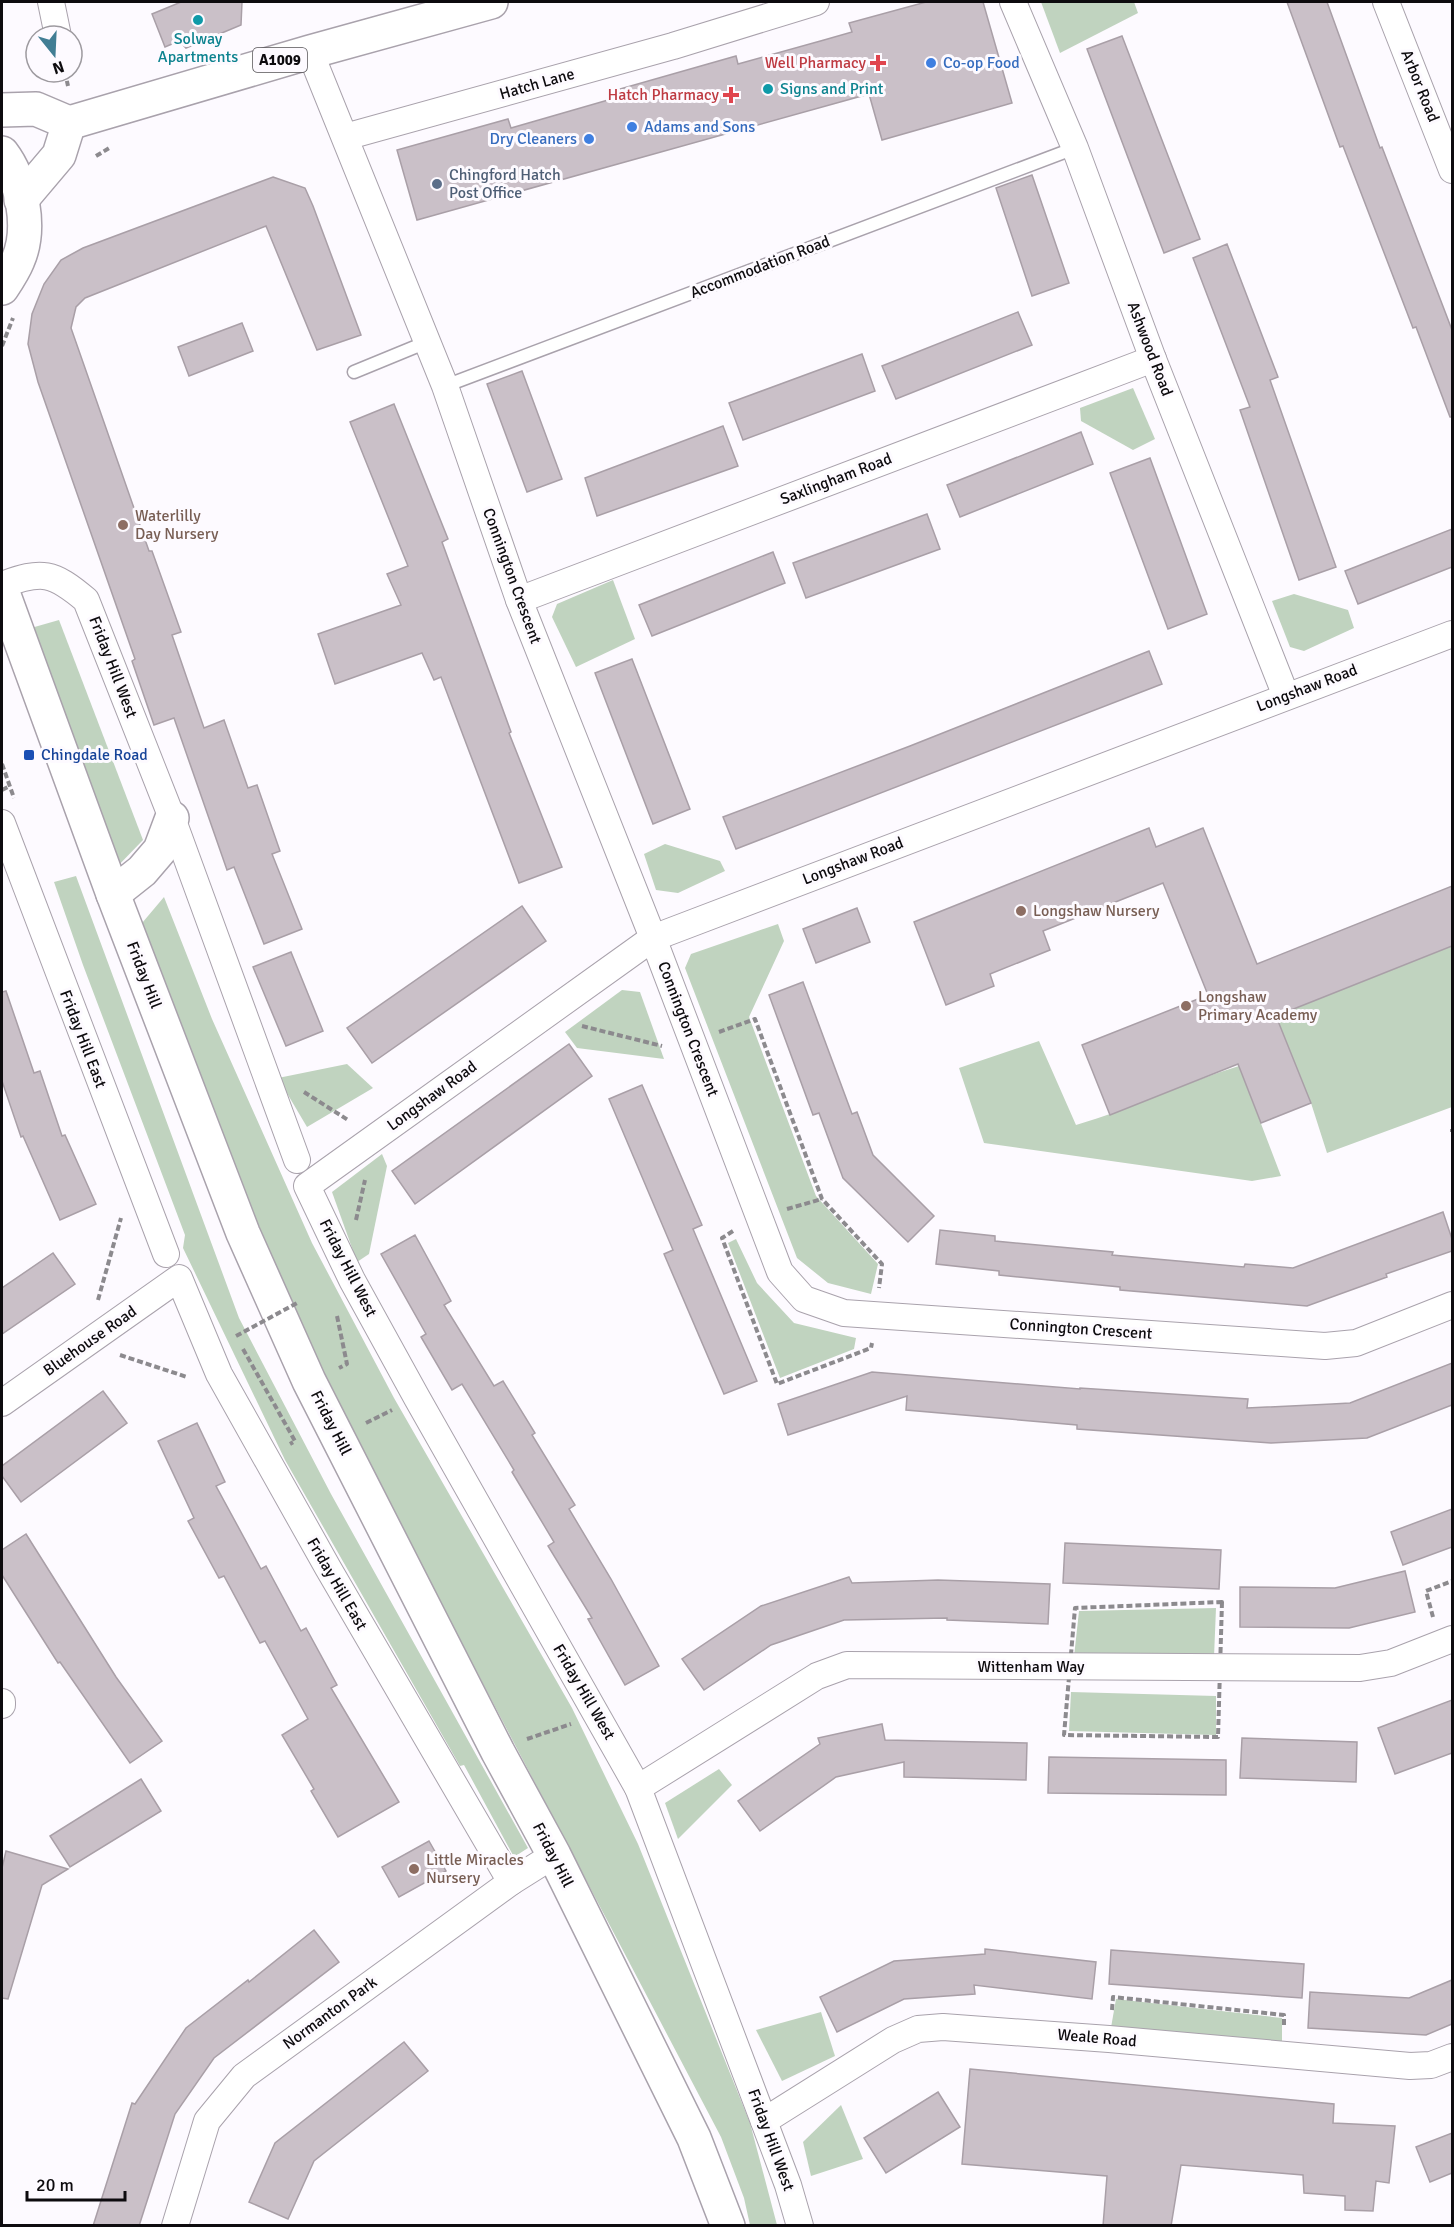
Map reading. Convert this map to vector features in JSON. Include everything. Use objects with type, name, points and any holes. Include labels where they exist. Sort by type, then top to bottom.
[{"type":"main road","name":"A1009","points":[[69,123],[310,52],[491,2]]},
{"type":"main road","points":[[2,110],[36,109],[69,123],[59,155],[21,200]]},
{"type":"main road","points":[[2,153],[15,178],[24,223],[19,258],[2,288]]},
{"type":"main road","name":"Friday Hill","points":[[2,590],[113,894],[243,1233],[309,1381],[498,1752],[554,1855],[694,2138],[728,2226]]},
{"type":"main road","points":[[113,894],[142,871],[160,850],[172,818]]},
{"type":"street","points":[[51,2],[56,24]]},
{"type":"street","name":"Hatch Lane","points":[[345,137],[673,46],[816,2]]},
{"type":"street","name":"Ashwood Road","points":[[1013,2],[1074,148],[1153,359],[1286,696]]},
{"type":"street","name":"Arbor Road","points":[[1386,2],[1452,170]]},
{"type":"street","points":[[310,52],[345,137]]},
{"type":"street","name":"Connington Crescent","points":[[345,137],[445,386],[519,600],[653,938],[780,1272],[804,1299],[844,1313],[1324,1346],[1356,1343],[1452,1305]]},
{"type":"street","name":"Saxlingham Road","points":[[519,600],[1153,359]]},
{"type":"street","name":"Friday Hill West","points":[[2,585],[28,575],[51,576],[86,600],[172,818],[297,1160]]},
{"type":"street","name":"Longshaw Road","points":[[307,1186],[653,938],[1452,634]]},
{"type":"street","name":"Friday Hill East","points":[[2,823],[166,1254]]},
{"type":"street","name":"Friday Hill West","points":[[307,1186],[352,1280],[638,1788],[788,2185],[800,2226]]},
{"type":"street","name":"Friday Hill East","points":[[179,1278],[219,1374],[328,1568],[511,1882]]},
{"type":"street","name":"Bluehouse Road","points":[[2,1403],[179,1278]]},
{"type":"street","name":"Wittenham Way","points":[[638,1788],[817,1676],[847,1665],[1360,1668],[1391,1662],[1447,1641]]},
{"type":"street","name":"Normanton Park","points":[[176,2226],[207,2121],[244,2076],[511,1882],[554,1855]]},
{"type":"street","name":"Weale Road","points":[[764,2121],[893,2040],[918,2029],[943,2027],[1109,2039],[1410,2066],[1431,2065],[1452,2057]]},
{"type":"lane","name":"Accommodation Road","points":[[445,386],[1074,148]]},
{"type":"lane","points":[[354,372],[427,342]]},
{"type":"path","points":[[2,790],[10,786]]},
{"type":"path","points":[[544,1016],[695,1048],[755,1019],[822,1199],[882,1264],[876,1315]]},
{"type":"path","points":[[263,1068],[375,1137],[346,1264]]},
{"type":"path","points":[[759,1216],[822,1199]]},
{"type":"path","points":[[274,1404],[236,1336],[299,1302]]},
{"type":"path","points":[[335,1308],[347,1364]]},
{"type":"path","points":[[361,1414],[366,1423],[417,1398]]},
{"type":"path","points":[[1447,1641],[1426,1591],[1452,1581]]},
{"type":"path","points":[[522,1741],[597,1715]]},
{"type":"path","points":[[1109,2039],[1113,1997],[1284,2015],[1282,2056]]},
{"type":"green space","points":[[1041,2],[1134,2],[1138,13],[1060,53]]},
{"type":"green space","points":[[1133,388],[1155,439],[1133,450],[1081,421],[1080,408]]},
{"type":"green space","points":[[613,580],[635,639],[576,667],[552,617],[557,604]]},
{"type":"green space","points":[[1294,594],[1348,610],[1354,628],[1304,651],[1290,647],[1272,601]]},
{"type":"green space","points":[[59,620],[143,840],[112,872],[31,628]]},
{"type":"green space","points":[[665,844],[720,861],[725,871],[678,893],[656,890],[644,854]]},
{"type":"green space","points":[[76,876],[239,1318],[331,1494],[528,1848],[514,1857],[464,1765],[460,1766],[285,1460],[183,1248],[185,1235],[54,882]]},
{"type":"green space","points":[[164,897],[212,1019],[312,1243],[394,1398],[572,1708],[638,1844],[750,2123],[777,2225],[750,2225],[744,2198],[721,2137],[379,1486],[256,1236],[137,929]]},
{"type":"green space","points":[[778,924],[784,941],[749,1017],[816,1196],[878,1264],[871,1294],[828,1283],[797,1258],[685,968],[691,954]]},
{"type":"green space","points":[[1452,946],[1452,1107],[1327,1153],[1311,1103],[1276,1016]]},
{"type":"green space","points":[[622,990],[640,992],[664,1059],[577,1048],[565,1032]]},
{"type":"green space","points":[[1039,1041],[1076,1125],[1239,1066],[1281,1176],[1252,1181],[984,1143],[959,1068]]},
{"type":"green space","points":[[347,1064],[373,1088],[307,1127],[278,1078]]},
{"type":"green space","points":[[382,1154],[387,1166],[369,1254],[357,1262],[332,1192]]},
{"type":"green space","points":[[736,1239],[757,1283],[794,1323],[856,1338],[854,1349],[780,1378],[728,1243]]},
{"type":"green space","points":[[1216,1608],[1214,1657],[1074,1657],[1079,1611]]},
{"type":"green space","points":[[1071,1692],[1216,1696],[1216,1735],[1069,1731]]},
{"type":"green space","points":[[719,1769],[732,1785],[678,1839],[665,1803]]},
{"type":"green space","points":[[1116,1999],[1282,2018],[1282,2051],[1109,2039]]},
{"type":"green space","points":[[821,2012],[835,2056],[782,2081],[756,2030]]},
{"type":"green space","points":[[841,2105],[863,2159],[811,2176],[803,2142]]},
{"type":"building","name":"Solway Apartments","points":[[181,2],[242,2],[241,25],[186,48],[179,41],[165,47],[152,14]]},
{"type":"building","points":[[926,2],[983,2],[1012,103],[882,140],[869,94],[417,220],[397,150],[508,119],[511,128],[622,96],[620,89],[736,56],[738,64],[852,32],[849,23]]},
{"type":"building","points":[[1287,2],[1327,2],[1380,148],[1382,147],[1452,330],[1452,417],[1450,417],[1416,327],[1413,328],[1343,146],[1340,147]]},
{"type":"building","points":[[1122,36],[1200,239],[1164,253],[1087,49]]},
{"type":"building","points":[[1032,175],[1069,283],[1032,296],[996,188]]},
{"type":"building","points":[[273,177],[305,188],[361,335],[317,350],[266,226],[85,298],[76,307],[71,328],[149,551],[152,551],[181,632],[172,635],[204,728],[224,720],[248,788],[257,785],[280,851],[272,854],[302,929],[264,944],[234,867],[227,870],[174,718],[154,725],[132,661],[135,659],[38,382],[28,344],[32,314],[44,284],[61,260],[83,248]]},
{"type":"building","points":[[1227,244],[1278,377],[1270,380],[1336,567],[1299,580],[1240,410],[1250,407],[1193,258]]},
{"type":"building","points":[[1018,312],[1032,345],[896,399],[882,366]]},
{"type":"building","points":[[242,323],[253,351],[189,376],[178,347]]},
{"type":"building","points":[[862,354],[875,391],[743,440],[729,403]]},
{"type":"building","points":[[522,371],[562,479],[527,492],[487,384]]},
{"type":"building","points":[[394,404],[448,539],[442,542],[511,732],[509,733],[562,867],[519,883],[441,677],[434,680],[422,653],[335,684],[318,634],[401,605],[387,574],[408,566],[350,422]]},
{"type":"building","points":[[723,426],[738,466],[597,516],[585,478]]},
{"type":"building","points":[[1081,432],[1093,464],[960,517],[947,485]]},
{"type":"building","points":[[1150,458],[1207,614],[1168,629],[1110,473]]},
{"type":"building","points":[[927,514],[940,549],[806,598],[793,563]]},
{"type":"building","points":[[1452,529],[1452,567],[1358,604],[1345,571]]},
{"type":"building","points":[[773,552],[785,583],[652,636],[639,605]]},
{"type":"building","points":[[1149,651],[1162,684],[736,849],[723,817]]},
{"type":"building","points":[[632,659],[690,809],[653,824],[595,673]]},
{"type":"building","points":[[1149,828],[1156,847],[1203,828],[1257,964],[1452,886],[1452,946],[1276,1016],[1311,1103],[1261,1123],[1238,1064],[1110,1115],[1082,1045],[1208,995],[1163,883],[1043,931],[1050,950],[990,974],[994,986],[946,1005],[914,922]]},
{"type":"building","points":[[522,906],[546,941],[372,1063],[347,1028]]},
{"type":"building","points":[[857,908],[870,942],[816,963],[803,929]]},
{"type":"building","points":[[291,952],[323,1031],[286,1046],[253,967]]},
{"type":"building","points":[[803,982],[852,1114],[857,1112],[873,1155],[934,1216],[908,1242],[843,1178],[819,1113],[813,1115],[769,995]]},
{"type":"building","points":[[6,991],[34,1073],[40,1071],[62,1136],[65,1135],[96,1204],[60,1220],[23,1136],[21,1137],[2,1081],[2,992]]},
{"type":"building","points":[[569,1044],[592,1076],[415,1204],[392,1171]]},
{"type":"building","points":[[642,1085],[702,1225],[693,1229],[757,1381],[724,1394],[664,1254],[673,1250],[609,1099]]},
{"type":"building","points":[[1443,1212],[1452,1239],[1452,1251],[1386,1274],[1387,1277],[1307,1306],[1120,1290],[1120,1287],[999,1275],[999,1271],[936,1264],[940,1230],[995,1236],[995,1241],[1113,1252],[1112,1255],[1244,1267],[1245,1264],[1293,1268]]},
{"type":"building","points":[[415,1235],[451,1301],[444,1305],[494,1386],[503,1381],[535,1433],[532,1435],[575,1505],[569,1509],[659,1666],[625,1685],[588,1619],[592,1618],[548,1546],[554,1542],[512,1472],[514,1470],[462,1384],[452,1390],[421,1337],[426,1334],[381,1254]]},
{"type":"building","points":[[53,1253],[75,1284],[2,1334],[2,1288]]},
{"type":"building","points":[[1452,1363],[1452,1405],[1367,1438],[1271,1443],[1077,1429],[1077,1425],[906,1410],[907,1396],[788,1435],[778,1404],[872,1372],[1080,1389],[1248,1399],[1247,1408],[1350,1403]]},
{"type":"building","points":[[103,1391],[127,1423],[21,1502],[2,1476],[2,1466]]},
{"type":"building","points":[[197,1423],[225,1482],[216,1486],[261,1569],[266,1566],[301,1631],[306,1628],[337,1685],[331,1688],[399,1802],[338,1837],[311,1791],[314,1789],[282,1735],[308,1719],[265,1641],[260,1643],[224,1576],[219,1578],[188,1521],[194,1518],[158,1441]]},
{"type":"building","points":[[1452,1509],[1452,1547],[1403,1565],[1391,1532]]},
{"type":"building","points":[[26,1534],[116,1677],[162,1741],[130,1763],[60,1662],[58,1663],[2,1575],[2,1550]]},
{"type":"building","points":[[1065,1543],[1221,1550],[1219,1589],[1063,1583]]},
{"type":"building","points":[[1405,1571],[1415,1612],[1349,1628],[1240,1627],[1240,1587],[1335,1588]]},
{"type":"building","points":[[849,1577],[852,1583],[938,1580],[1050,1584],[1048,1624],[947,1620],[947,1618],[844,1620],[771,1645],[704,1690],[682,1659],[761,1606]]},
{"type":"building","points":[[1452,1700],[1452,1753],[1395,1774],[1378,1728]]},
{"type":"building","points":[[882,1724],[885,1740],[1027,1743],[1026,1780],[904,1777],[904,1762],[836,1777],[760,1831],[738,1801],[820,1744],[818,1738]]},
{"type":"building","points":[[1242,1738],[1357,1742],[1356,1782],[1240,1778]]},
{"type":"building","points":[[1049,1757],[1226,1760],[1226,1795],[1048,1793]]},
{"type":"building","points":[[141,1779],[161,1811],[70,1867],[50,1836]]},
{"type":"building","name":"Little Miracles Nursery","points":[[429,1841],[446,1871],[399,1897],[382,1867]]},
{"type":"building","points":[[6,1851],[68,1869],[42,1885],[8,1999],[2,1998],[2,1868]]},
{"type":"building","points":[[314,1930],[339,1962],[214,2058],[175,2114],[139,2226],[93,2226],[132,2103],[135,2104],[186,2028]]},
{"type":"building","points":[[985,1949],[1096,1962],[1092,1999],[974,1985],[975,1994],[904,1999],[837,2032],[820,1997],[894,1961],[985,1954]]},
{"type":"building","points":[[1111,1950],[1304,1964],[1302,1998],[1109,1984]]},
{"type":"building","points":[[1452,1980],[1452,2024],[1426,2035],[1308,2028],[1310,1992],[1409,1998]]},
{"type":"building","points":[[404,2042],[428,2071],[314,2161],[288,2219],[249,2202],[275,2143]]},
{"type":"building","points":[[970,2069],[1334,2104],[1333,2123],[1395,2126],[1389,2183],[1376,2181],[1373,2211],[1345,2210],[1345,2196],[1304,2193],[1303,2175],[1181,2165],[1171,2226],[1103,2226],[1107,2176],[962,2164]]},
{"type":"building","points":[[938,2092],[960,2127],[886,2173],[864,2138]]},
{"type":"building","points":[[1452,2133],[1452,2173],[1430,2182],[1416,2147]]},
{"type":"place","name":"Solway Apartments","points":[[198,20]]},
{"type":"place","name":"Well Pharmacy","points":[[878,63]]},
{"type":"place","name":"Co-op Food","points":[[931,63]]},
{"type":"place","name":"Signs and Print","points":[[768,89]]},
{"type":"place","name":"Hatch Pharmacy","points":[[731,95]]},
{"type":"place","name":"Adams and Sons","points":[[632,127]]},
{"type":"place","name":"Dry Cleaners","points":[[589,139]]},
{"type":"place","name":"Chingford Hatch Post Office","points":[[437,184]]},
{"type":"place","name":"Waterlilly Day Nursery","points":[[123,525]]},
{"type":"place","name":"Chingdale Road","points":[[29,755]]},
{"type":"place","name":"Longshaw Nursery","points":[[1021,911]]},
{"type":"place","name":"Longshaw Primary Academy","points":[[1186,1006]]},
{"type":"place","name":"Little Miracles Nursery","points":[[414,1869]]}]
